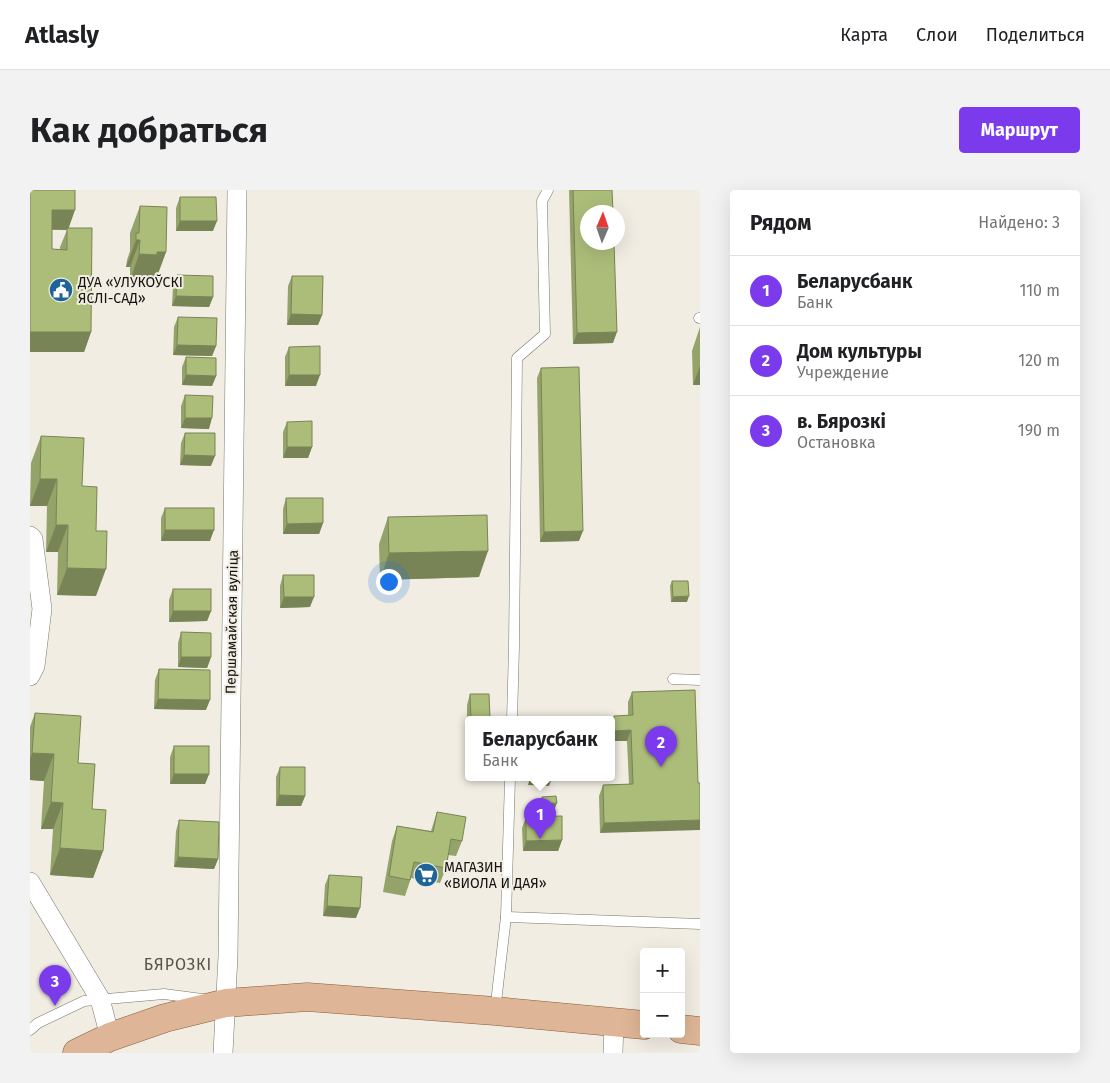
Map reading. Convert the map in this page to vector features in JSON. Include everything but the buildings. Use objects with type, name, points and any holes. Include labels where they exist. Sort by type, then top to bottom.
[{"type":"main road","points":[[77,1053],[110,1037],[165,1018],[226,1003],[306,997],[495,1011],[640,1025]]},
{"type":"main road","points":[[685,1029],[700,1031]]},
{"type":"street","name":"Першамайская вуліца","points":[[223,1053],[228,956],[236,190]]},
{"type":"street","points":[[30,536],[33,539],[42,609],[35,666],[30,676]]},
{"type":"street","points":[[30,882],[100,999],[110,1037]]},
{"type":"street","points":[[613,1053],[614,1022]]},
{"type":"lane","points":[[512,716],[517,358],[545,334],[542,201],[548,190]]},
{"type":"lane","points":[[673,679],[700,680]]},
{"type":"lane","points":[[495,1011],[506,917],[510,781]]},
{"type":"lane","points":[[506,917],[700,924]]},
{"type":"lane","points":[[30,1030],[38,1023],[84,1001],[164,994],[226,1003]]},
{"type":"place","name":"ДУА «УЛУКОЎСКІ ЯСЛІ-САД»","points":[[61,290]]},
{"type":"place","name":"Дом культуры","points":[[661,767]]},
{"type":"place","name":"Беларусбанк","points":[[540,839]]},
{"type":"place","name":"МАГАЗИН «ВИОЛА И ДАЯ»","points":[[426,875]]},
{"type":"place","name":"в. Бярозкі","points":[[55,1006]]},
{"type":"district","name":"БЯРОЗКІ","points":[[178,964]]}]
